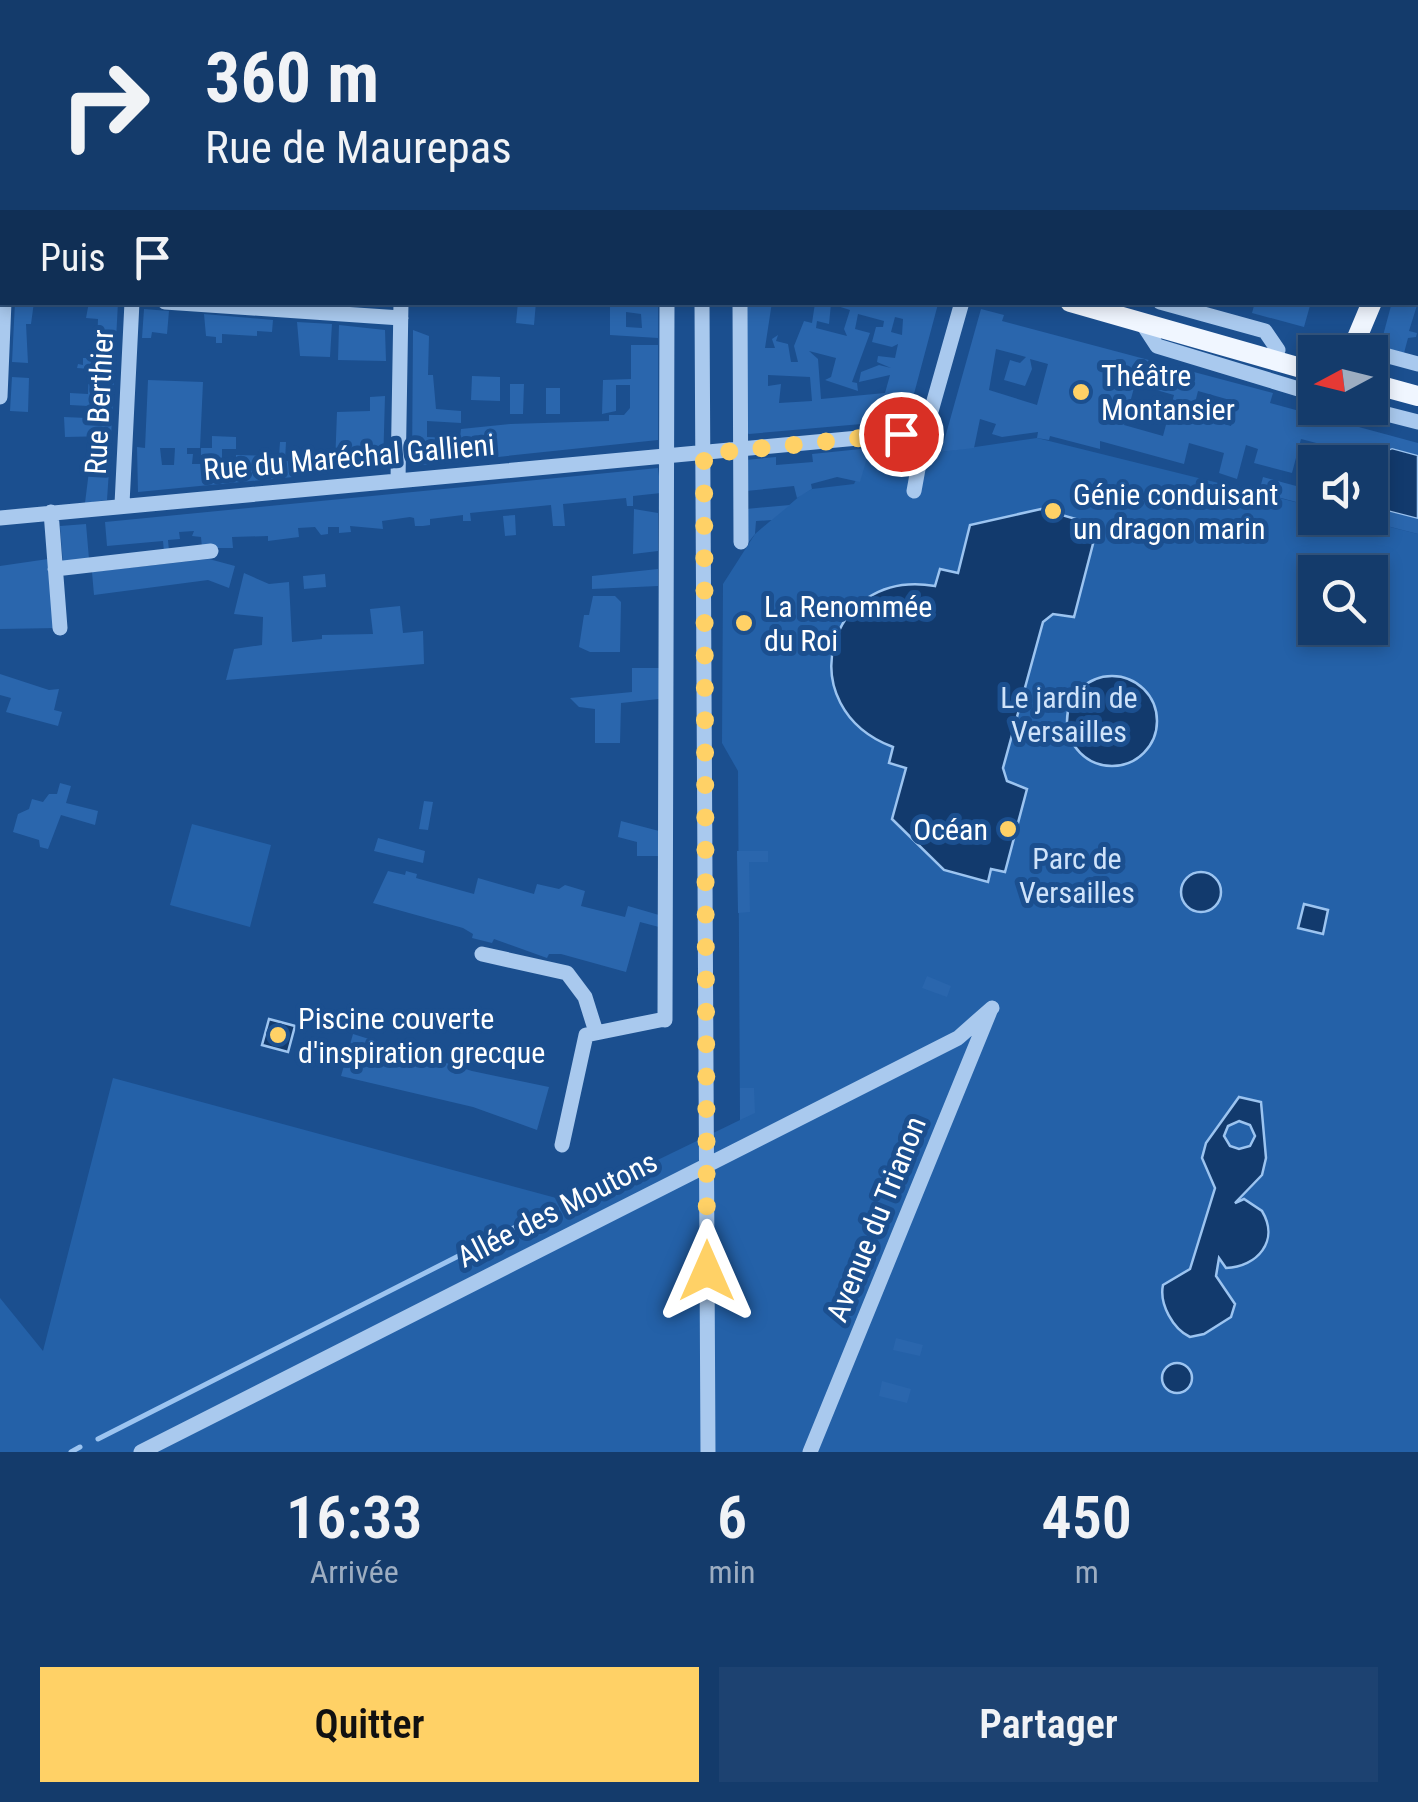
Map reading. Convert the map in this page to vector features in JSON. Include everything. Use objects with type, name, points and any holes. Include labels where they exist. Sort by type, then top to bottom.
[{"type":"main road","points":[[1080,305],[1298,368]]},
{"type":"main road","points":[[1364,335],[1370,310]]},
{"type":"main road","points":[[1232,348],[1253,345],[1298,355]]},
{"type":"main road","points":[[1388,388],[1418,396]]},
{"type":"street","points":[[0,397],[4,305]]},
{"type":"street","name":"Rue Berthier","points":[[122,504],[132,305]]},
{"type":"street","points":[[254,305],[401,310],[398,480]]},
{"type":"street","points":[[562,1144],[586,1036],[663,1020],[668,305]]},
{"type":"street","points":[[702,305],[708,1452]]},
{"type":"street","points":[[740,305],[741,542]]},
{"type":"street","points":[[914,492],[924,436],[961,305]]},
{"type":"street","points":[[1171,305],[1265,331],[1278,350]]},
{"type":"street","points":[[1142,323],[1157,346],[1298,389]]},
{"type":"street","points":[[1388,356],[1418,364]]},
{"type":"street","points":[[1388,414],[1418,422]]},
{"type":"street","name":"Rue du Maréchal Gallieni","points":[[0,518],[901,434],[924,436]]},
{"type":"street","points":[[51,512],[60,628]]},
{"type":"street","points":[[55,569],[211,551]]},
{"type":"street","points":[[482,954],[567,973],[585,998],[596,1032]]},
{"type":"street","name":"Allée des Moutons","points":[[141,1452],[958,1038],[992,1008]]},
{"type":"street","name":"Avenue du Trianon","points":[[810,1452],[992,1008]]},
{"type":"green space","name":"Le jardin de Versailles","points":[[1037,438],[1298,503],[1298,535],[1388,535],[1388,526],[1418,534],[1418,1452],[0,1452],[0,1298],[43,1351],[113,1078],[571,1202],[740,1120],[738,771],[722,743],[723,584],[755,534],[801,495],[812,489],[854,484],[867,458],[897,463],[900,445],[941,452]]},
{"type":"green space","points":[[192,824],[271,845],[250,927],[170,905]]},
{"type":"shaded area","points":[[1388,450],[1418,455],[1418,519],[1388,511]]},
{"type":"shaded area","points":[[1041,509],[1083,521],[1079,536],[1094,540],[1074,617],[1053,614],[1043,622],[1003,768],[1007,781],[1027,789],[1005,872],[991,869],[988,882],[944,870],[892,819],[906,768],[889,763],[893,747],[860,728],[840,703],[832,674],[834,645],[846,618],[868,598],[898,586],[935,586],[940,569],[958,573],[970,525]]},
{"type":"shaded area","points":[[1112,676],[1129,679],[1144,689],[1154,704],[1154,738],[1144,753],[1129,763],[1112,766],[1095,763],[1080,753],[1070,738],[1067,721],[1070,704],[1080,689],[1095,679]]},
{"type":"shaded area","points":[[1201,872],[1215,878],[1221,892],[1215,906],[1201,912],[1187,906],[1181,892],[1187,878]]},
{"type":"shaded area","points":[[1304,904],[1328,910],[1323,934],[1298,928]]},
{"type":"shaded area","name":"Piscine couverte d'inspiration grecque","points":[[269,1019],[295,1026],[288,1052],[262,1045]]},
{"type":"shaded area","points":[[1239,1097],[1261,1102],[1266,1158],[1262,1175],[1235,1203],[1244,1199],[1262,1211],[1268,1232],[1262,1250],[1247,1263],[1226,1268],[1219,1258],[1216,1276],[1235,1304],[1231,1317],[1204,1334],[1190,1337],[1169,1315],[1162,1292],[1163,1285],[1190,1269],[1215,1188],[1202,1158],[1206,1143]],"holes":[[[1239,1121],[1250,1125],[1255,1136],[1250,1146],[1230,1146],[1224,1136],[1228,1126]]]},
{"type":"shaded area","points":[[1177,1363],[1187,1368],[1192,1378],[1187,1388],[1177,1393],[1167,1388],[1162,1378],[1167,1368]]},
{"type":"building","points":[[15,305],[34,305],[31,324],[26,324],[28,363],[12,362]]},
{"type":"building","points":[[88,305],[118,305],[111,436],[65,437],[64,417],[87,418],[88,406],[70,405],[70,393],[88,394],[89,369],[77,368],[78,364],[83,365],[83,358],[93,358],[98,319],[86,318]]},
{"type":"building","points":[[518,305],[536,305],[534,325],[516,323]]},
{"type":"building","points":[[610,305],[658,305],[658,338],[610,335]],"holes":[[[626,312],[641,314],[642,328],[626,327]]]},
{"type":"building","points":[[745,305],[772,305],[765,348],[775,348],[772,339],[778,335],[776,341],[788,344],[791,362],[798,362],[794,346],[804,321],[812,323],[815,305],[831,305],[829,324],[817,321],[816,328],[847,336],[844,329],[850,310],[834,305],[938,305],[907,420],[749,434],[744,431]],"holes":[[[858,314],[884,321],[883,327],[876,327],[872,342],[892,347],[898,344],[895,358],[878,356],[877,362],[891,368],[879,365],[861,372],[859,382],[890,375],[885,393],[821,399],[818,359],[809,351],[836,358],[831,377],[825,380],[858,391],[857,383],[852,382],[870,333],[855,329]],[[895,317],[903,319],[902,335],[891,332]],[[768,375],[810,377],[812,401],[779,403],[781,384],[768,386]]]},
{"type":"building","points":[[1254,305],[1310,305],[1304,327],[1252,313]]},
{"type":"building","points":[[1391,305],[1417,305],[1409,331],[1417,333],[1416,337],[1408,338],[1404,353],[1388,349],[1388,335],[1383,335]]},
{"type":"building","points":[[144,309],[169,311],[167,334],[152,332],[151,338],[142,338]]},
{"type":"building","points":[[981,309],[1004,315],[1002,321],[1273,393],[1270,403],[1298,411],[1298,425],[1351,425],[1418,443],[1418,455],[1388,450],[1388,445],[1324,445],[1301,439],[1292,473],[1254,463],[1258,449],[1246,445],[1237,479],[1219,473],[1224,453],[1189,443],[1184,464],[1100,441],[1100,449],[1050,436],[1049,440],[1037,438],[1038,432],[1002,437],[992,434],[996,424],[980,419],[974,448],[941,452]],"holes":[[[996,349],[1026,357],[1020,363],[1010,360],[1004,380],[1025,386],[1032,369],[1030,359],[1048,364],[1037,405],[989,390]],[[1135,384],[1174,395],[1163,436],[1124,425]],[[1198,391],[1237,402],[1231,426],[1192,415]]]},
{"type":"building","points":[[204,314],[273,320],[272,332],[257,331],[257,336],[222,334],[222,343],[216,343],[216,337],[206,336]]},
{"type":"building","points":[[297,322],[332,324],[330,357],[300,356]]},
{"type":"building","points":[[339,325],[385,330],[386,361],[338,360]]},
{"type":"building","points":[[413,330],[429,336],[428,375],[433,375],[436,409],[461,411],[461,423],[427,421],[427,437],[460,438],[461,429],[510,424],[609,421],[609,415],[624,415],[630,408],[630,385],[616,385],[616,411],[602,414],[603,380],[631,379],[631,345],[658,345],[658,440],[412,466]]},
{"type":"building","points":[[472,376],[500,377],[500,401],[471,400]]},
{"type":"building","points":[[12,377],[29,378],[28,412],[10,411]]},
{"type":"building","points":[[148,380],[203,382],[200,448],[187,448],[187,454],[193,454],[192,464],[209,464],[211,455],[201,455],[201,448],[212,448],[212,436],[236,437],[236,449],[222,449],[222,460],[236,461],[236,455],[279,456],[280,442],[286,442],[285,461],[297,461],[297,471],[293,477],[138,492],[137,447],[145,448]],"holes":[[[160,448],[175,448],[174,465],[162,465]]]},
{"type":"building","points":[[510,384],[524,384],[523,414],[510,414]]},
{"type":"building","points":[[546,388],[560,388],[560,414],[546,414]]},
{"type":"building","points":[[385,396],[383,466],[335,465],[337,412],[370,411],[370,397]]},
{"type":"building","points":[[900,445],[897,463],[867,458],[860,482],[837,477],[811,484],[812,489],[797,498],[794,486],[746,491],[745,460],[776,457],[776,465],[813,462],[812,454]]},
{"type":"building","points":[[91,455],[110,455],[107,500],[85,503]]},
{"type":"building","points":[[658,468],[661,493],[633,496],[633,506],[627,506],[626,498],[563,504],[565,526],[553,526],[551,505],[470,513],[471,521],[463,521],[463,515],[430,519],[430,525],[423,526],[415,526],[414,518],[410,517],[382,521],[383,529],[350,526],[351,532],[339,533],[339,527],[328,527],[328,534],[321,535],[315,527],[298,528],[299,537],[268,541],[268,536],[232,537],[233,548],[202,548],[201,537],[192,536],[194,531],[179,532],[180,539],[168,540],[169,551],[164,552],[163,541],[107,546],[105,522]]},
{"type":"building","points":[[1263,477],[1298,486],[1298,502],[1259,492]]},
{"type":"building","points":[[790,505],[772,520],[756,521],[755,534],[744,548],[746,509]]},
{"type":"building","points":[[634,509],[658,513],[658,551],[633,554]]},
{"type":"building","points":[[1388,511],[1418,519],[1418,534],[1388,526]]},
{"type":"building","points":[[515,515],[516,535],[505,536],[503,516]]},
{"type":"building","points":[[86,524],[89,559],[63,563],[60,526]]},
{"type":"building","points":[[48,559],[57,628],[0,629],[0,566]]},
{"type":"building","points":[[209,559],[235,566],[229,588],[208,580],[94,595],[92,572]]},
{"type":"building","points":[[658,569],[658,586],[592,589],[592,576]]},
{"type":"building","points":[[244,573],[269,584],[289,582],[292,642],[322,639],[322,635],[373,634],[370,609],[400,606],[403,633],[423,631],[424,664],[226,680],[234,649],[262,645],[263,617],[234,614]]},
{"type":"building","points":[[325,574],[326,587],[304,589],[303,576]]},
{"type":"building","points":[[593,596],[615,596],[621,602],[620,652],[590,652],[579,647],[584,615],[589,615]]},
{"type":"building","points":[[632,668],[659,668],[659,699],[621,703],[620,743],[595,743],[595,709],[579,707],[570,698],[632,692]]},
{"type":"building","points":[[0,674],[49,690],[59,689],[54,710],[62,712],[58,726],[6,712],[11,698],[0,695]]},
{"type":"building","points":[[60,783],[71,786],[66,803],[98,811],[95,825],[61,815],[48,849],[40,847],[39,840],[13,832],[18,814],[29,809],[32,799],[43,802],[49,794],[57,794]]},
{"type":"building","points":[[424,801],[433,802],[428,830],[419,829]]},
{"type":"building","points":[[621,821],[659,831],[659,856],[637,856],[637,842],[618,837]]},
{"type":"building","points":[[378,838],[425,851],[423,863],[374,851]]},
{"type":"building","points":[[737,851],[768,851],[768,862],[749,862],[750,912],[738,913]]},
{"type":"building","points":[[388,871],[405,875],[406,871],[417,874],[416,878],[474,894],[478,878],[534,894],[537,884],[559,889],[565,885],[585,891],[581,906],[625,917],[628,906],[659,915],[659,927],[640,922],[626,972],[561,954],[549,954],[547,958],[494,939],[492,943],[472,938],[473,934],[463,928],[373,903]]},
{"type":"building","points":[[927,976],[951,986],[947,997],[922,988]]},
{"type":"building","points":[[353,1034],[472,1071],[549,1087],[537,1130],[473,1107],[341,1076]]},
{"type":"building","points":[[740,1088],[754,1088],[755,1113],[740,1120]]},
{"type":"building","points":[[896,1338],[923,1345],[920,1356],[893,1350]]},
{"type":"building","points":[[882,1381],[911,1389],[907,1403],[879,1396]]},
{"type":"waterway","points":[[98,1439],[555,1207]]},
{"type":"waterway","points":[[71,1452],[80,1447]]},
{"type":"place","name":"Théâtre Montansier","points":[[1081,392]]},
{"type":"place","name":"Génie conduisant un dragon marin","points":[[1053,511]]},
{"type":"place","name":"La Renommée du Roi","points":[[744,623]]},
{"type":"place","name":"Océan","points":[[1008,829]]},
{"type":"place","name":"Piscine couverte d'inspiration grecque","points":[[278,1035]]},
{"type":"route","points":[[707,1271],[704,454],[901,434]]},
{"type":"park label","name":"Parc de Versailles","points":[[1077,875]]}]
